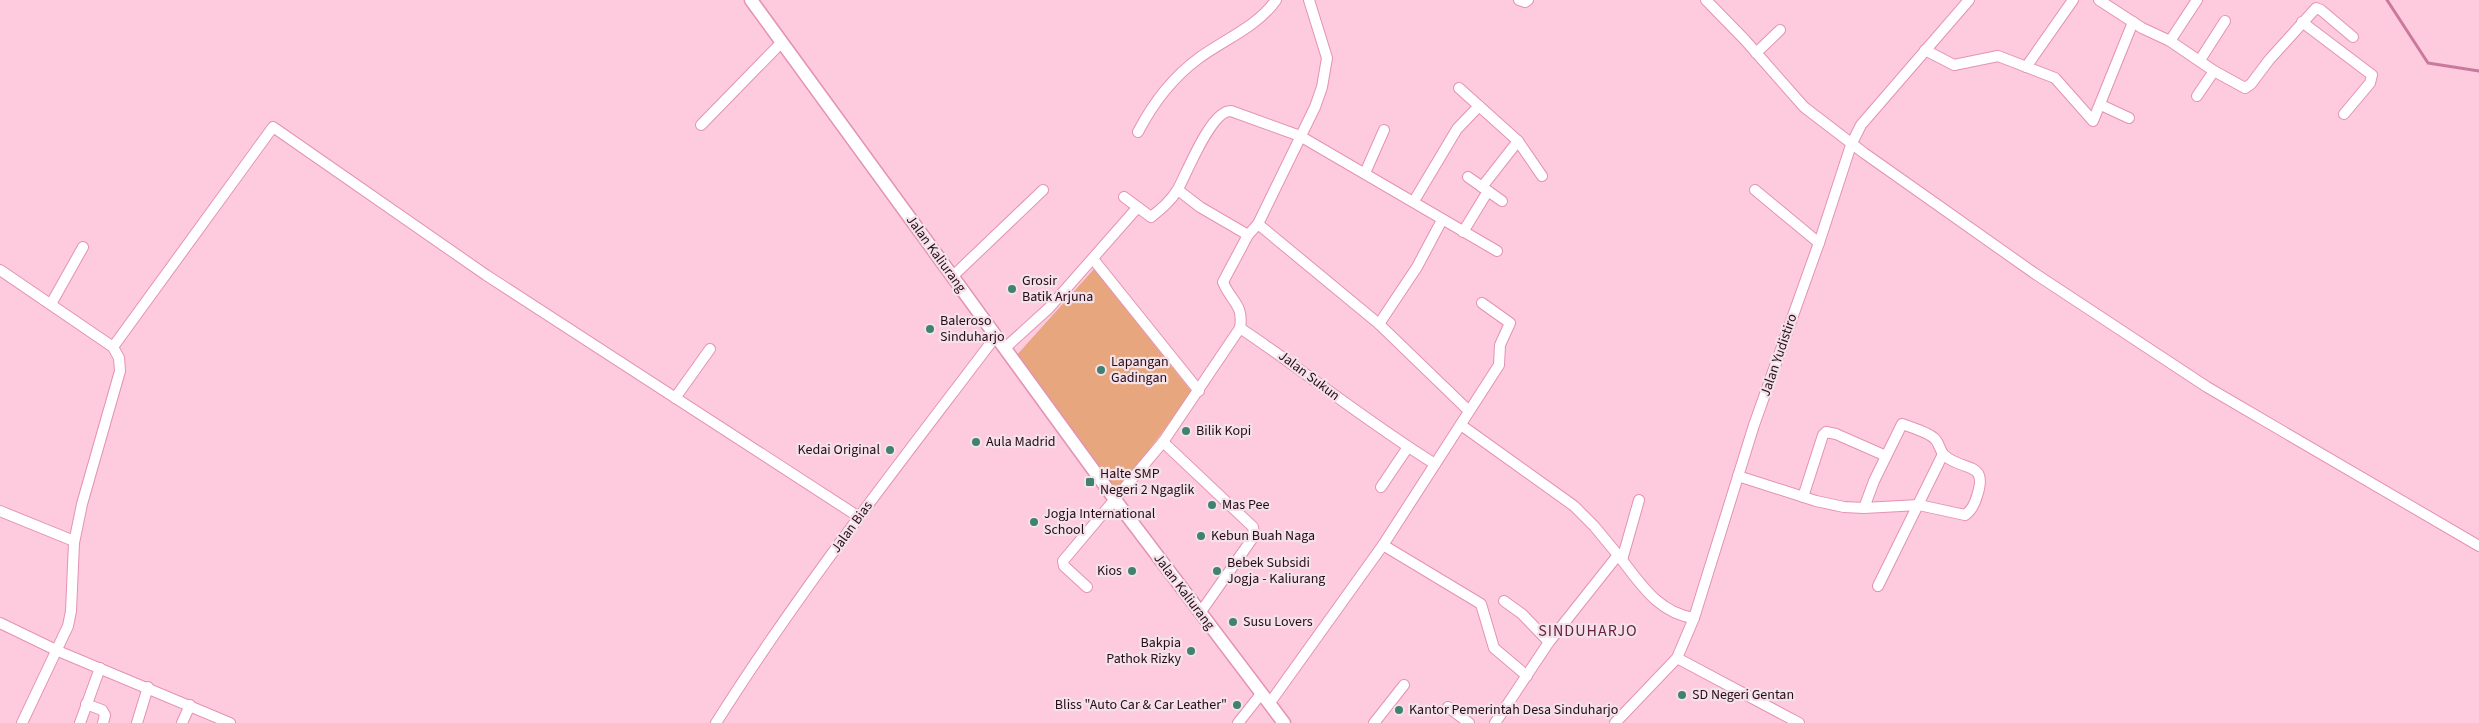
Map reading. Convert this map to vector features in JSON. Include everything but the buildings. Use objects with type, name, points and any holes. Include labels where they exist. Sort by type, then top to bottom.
[{"type":"main road","name":"Jalan Kaliurang","points":[[751,0],[1114,498],[1284,723]]},
{"type":"street","points":[[1138,132],[1151,107],[1184,71],[1199,58],[1253,23],[1276,0]]},
{"type":"street","points":[[1087,587],[1064,566],[1063,561],[1163,442],[1240,328],[1242,316],[1240,307],[1226,291],[1223,282],[1248,235],[1258,224],[1320,94],[1327,58],[1308,0]]},
{"type":"street","points":[[1519,0],[1524,2],[1528,0]]},
{"type":"street","points":[[1706,0],[1804,107],[1852,144],[2034,273],[2207,387],[2479,546]]},
{"type":"street","name":"Jalan Yudistiro","points":[[1615,723],[1677,658],[1694,618],[1754,425],[1852,144],[1861,124],[1969,0]]},
{"type":"street","points":[[2026,67],[2073,0]]},
{"type":"street","points":[[2099,0],[2133,22],[2170,41],[2214,71],[2245,88],[2251,84],[2302,22],[2318,8],[2353,37]]},
{"type":"street","points":[[2170,41],[2197,0]]},
{"type":"street","points":[[2200,60],[2225,21]]},
{"type":"street","points":[[1926,50],[1954,65],[1998,56],[2056,78],[2063,84],[2090,120],[2093,121],[2133,22]]},
{"type":"street","points":[[2302,22],[2372,75],[2370,83],[2344,114]]},
{"type":"street","points":[[1756,53],[1780,30]]},
{"type":"street","points":[[701,125],[781,43]]},
{"type":"street","points":[[2197,96],[2214,71]]},
{"type":"street","points":[[1459,88],[1518,141],[1542,176]]},
{"type":"street","points":[[2101,104],[2130,118]]},
{"type":"street","points":[[1414,201],[1457,129],[1479,106]]},
{"type":"street","points":[[1124,197],[1151,218],[1178,190],[1209,130],[1226,111],[1300,136],[1497,251]]},
{"type":"street","points":[[113,347],[272,127],[388,205],[486,275],[859,517]]},
{"type":"street","points":[[1365,173],[1384,130]]},
{"type":"street","points":[[1463,232],[1485,189],[1518,141]]},
{"type":"street","points":[[1468,177],[1502,201]]},
{"type":"street","points":[[953,276],[1043,190]]},
{"type":"street","points":[[1178,190],[1200,206],[1248,235]]},
{"type":"street","points":[[1754,190],[1819,243]]},
{"type":"street","points":[[1005,348],[1049,308],[1137,208]]},
{"type":"street","points":[[1380,324],[1416,267],[1442,220]]},
{"type":"street","points":[[1258,224],[1380,324],[1469,411]]},
{"type":"street","points":[[51,304],[83,247]]},
{"type":"street","points":[[1093,259],[1199,391]]},
{"type":"street","points":[[0,270],[113,347],[119,358],[120,371],[82,504],[74,541],[71,611],[58,651],[22,723]]},
{"type":"street","points":[[1269,704],[1383,545],[1499,365],[1500,345],[1510,325],[1482,303]]},
{"type":"street","name":"Jalan Sukun","points":[[1240,328],[1408,448],[1435,464]]},
{"type":"street","name":"Jalan Bias","points":[[716,723],[739,686],[859,517],[996,336]]},
{"type":"street","points":[[672,397],[707,348]]},
{"type":"street","points":[[1738,476],[1803,497],[1844,506],[1864,508],[1919,505],[1965,515],[1969,512],[1982,481],[1979,473],[1943,454],[1934,438],[1902,424],[1864,508]]},
{"type":"street","points":[[1461,425],[1574,506],[1594,526],[1661,605],[1683,616],[1694,618]]},
{"type":"street","points":[[1803,497],[1823,435],[1826,432],[1836,434],[1886,456]]},
{"type":"street","points":[[1163,442],[1253,527],[1252,539],[1200,614]]},
{"type":"street","points":[[1381,487],[1408,448]]},
{"type":"street","points":[[1878,586],[1943,454]]},
{"type":"street","points":[[1495,723],[1549,642],[1620,558],[1639,500]]},
{"type":"street","points":[[0,511],[74,541]]},
{"type":"street","points":[[1383,545],[1481,604],[1494,648],[1527,676]]},
{"type":"street","points":[[1504,601],[1522,614],[1549,642]]},
{"type":"street","points":[[0,623],[58,651],[148,687],[230,723]]},
{"type":"street","points":[[1677,658],[1799,723]]},
{"type":"street","points":[[80,723],[100,668]]},
{"type":"street","points":[[1374,723],[1404,685]]},
{"type":"street","points":[[137,723],[148,687]]},
{"type":"street","points":[[1238,723],[1261,694]]},
{"type":"street","points":[[86,704],[102,710],[105,715],[103,723]]},
{"type":"street","points":[[182,723],[190,705]]},
{"type":"street","points":[[1448,706],[1469,723]]},
{"type":"shaded area","name":"Lapangan Gadingan","points":[[1094,269],[1192,392],[1118,492],[1016,356]]},
{"type":"waterway","points":[[2387,0],[2428,63],[2479,71]]},
{"type":"place","name":"Grosir Batik Arjuna","points":[[1012,289]]},
{"type":"place","name":"Baleroso Sinduharjo","points":[[930,329]]},
{"type":"place","name":"Lapangan Gadingan","points":[[1101,370]]},
{"type":"place","name":"Bilik Kopi","points":[[1186,431]]},
{"type":"place","name":"Aula Madrid","points":[[976,442]]},
{"type":"place","name":"Kedai Original","points":[[890,450]]},
{"type":"place","name":"Halte SMP Negeri 2 Ngaglik","points":[[1090,482]]},
{"type":"place","name":"Mas Pee","points":[[1212,505]]},
{"type":"place","name":"Jogja International School","points":[[1034,522]]},
{"type":"place","name":"Kebun Buah Naga","points":[[1201,536]]},
{"type":"place","name":"Kios","points":[[1132,571]]},
{"type":"place","name":"Bebek Subsidi Jogja - Kaliurang","points":[[1217,571]]},
{"type":"place","name":"Susu Lovers","points":[[1233,622]]},
{"type":"place","name":"Bakpia Pathok Rizky","points":[[1191,651]]},
{"type":"place","name":"SD Negeri Gentan","points":[[1682,695]]},
{"type":"place","name":"Bliss \"Auto Car & Car Leather\"","points":[[1237,705]]},
{"type":"place","name":"Kantor Pemerintah Desa Sinduharjo","points":[[1399,710]]},
{"type":"district","name":"SINDUHARJO","points":[[1588,631]]}]
